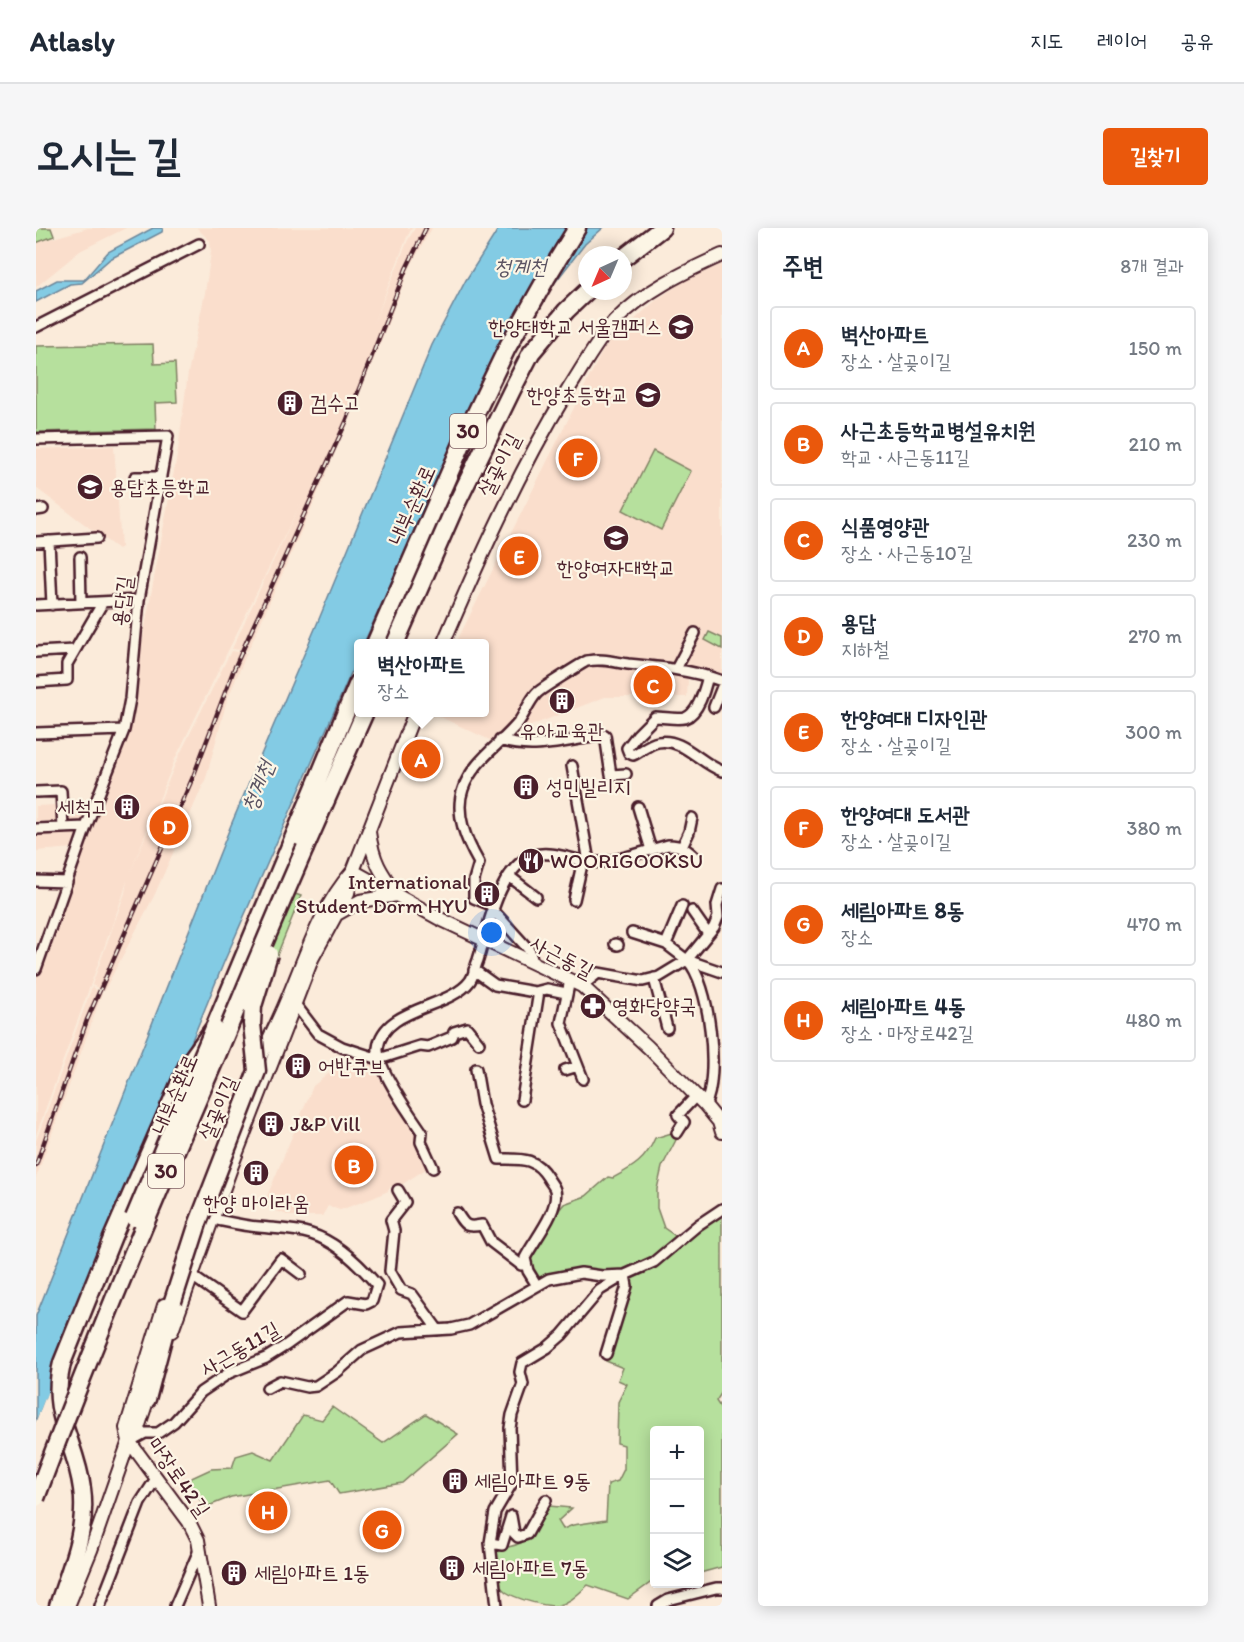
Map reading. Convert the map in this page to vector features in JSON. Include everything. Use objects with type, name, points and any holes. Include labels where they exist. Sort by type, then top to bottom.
[{"type":"highway","name":"내부순환로","points":[[377,639],[472,421],[503,357],[547,277],[578,228]]},
{"type":"highway","points":[[632,251],[662,228]]},
{"type":"highway","name":"내부순환로","points":[[397,639],[454,509],[531,353],[578,300]]},
{"type":"highway","name":"내부순환로","points":[[36,1468],[146,1188],[354,693]]},
{"type":"highway","name":"내부순환로","points":[[36,1498],[80,1378],[125,1268],[254,963],[363,717]]},
{"type":"highway","points":[[147,1399],[173,1301],[198,1224],[257,1071],[252,1024],[253,1006],[305,848]]},
{"type":"highway","points":[[58,1606],[79,1539],[83,1511],[83,1495],[78,1468],[58,1406],[58,1381],[62,1363],[113,1236],[188,1064],[214,1028]]},
{"type":"main road","name":"살곶이길","points":[[491,534],[497,512],[542,424],[590,339],[609,317],[641,289],[682,264],[722,246]]},
{"type":"main road","name":"살곶이길","points":[[445,639],[491,534],[547,425],[597,344],[614,322],[645,296],[686,272],[722,255]]},
{"type":"main road","name":"살곶이길","points":[[68,1606],[91,1550],[129,1441],[137,1431],[245,1131],[312,959],[348,893],[353,871],[368,830],[413,717]]},
{"type":"main road","points":[[337,914],[360,901],[397,895],[377,866],[368,830]]},
{"type":"main road","name":"살곶이길","points":[[129,1441],[126,1428],[190,1226],[286,1003],[304,955],[337,889],[353,871]]},
{"type":"main road","name":"사근동길","points":[[353,871],[484,940],[582,986],[648,1047],[700,1100],[719,1122],[722,1132]]},
{"type":"main road","points":[[232,1126],[239,1122],[245,1131]]},
{"type":"main road","points":[[205,1190],[205,1210],[213,1219]]},
{"type":"main road","name":"마장로42길","points":[[129,1441],[189,1522],[198,1540],[209,1606]]},
{"type":"street","points":[[36,327],[199,244]]},
{"type":"street","name":"용답길","points":[[36,439],[168,436],[139,600],[130,699],[124,730],[86,827],[36,969]]},
{"type":"street","points":[[135,477],[161,477]]},
{"type":"street","points":[[36,542],[97,538]]},
{"type":"street","points":[[49,541],[51,605]]},
{"type":"street","points":[[80,557],[81,603]]},
{"type":"street","points":[[36,605],[139,600]]},
{"type":"street","points":[[36,682],[67,680],[67,664],[103,602]]},
{"type":"street","points":[[676,669],[695,633]]},
{"type":"street","points":[[36,652],[75,650]]},
{"type":"street","points":[[533,963],[530,951],[492,909],[491,905],[474,898],[474,880],[479,863],[470,847],[460,816],[462,790],[471,772],[515,726],[537,692],[584,662],[604,659],[676,669],[722,681]]},
{"type":"street","points":[[708,676],[705,690],[693,712],[685,718],[655,717],[646,724],[627,748],[633,755],[651,744],[660,741],[670,742],[680,745],[710,767],[722,771]]},
{"type":"street","points":[[714,707],[722,687]]},
{"type":"street","points":[[36,733],[124,730]]},
{"type":"street","points":[[503,737],[520,745],[605,735],[611,775],[626,774]]},
{"type":"street","points":[[572,766],[586,861],[574,900]]},
{"type":"street","points":[[36,792],[61,791],[63,828]]},
{"type":"street","points":[[638,807],[651,850]]},
{"type":"street","points":[[682,847],[692,818]]},
{"type":"street","points":[[36,829],[86,827]]},
{"type":"street","points":[[433,1168],[420,1142],[422,1132],[402,1104],[379,1059],[378,1047],[386,1031],[407,1014],[445,999],[461,990],[471,979],[492,909],[509,876],[519,865],[534,855],[601,862],[668,845],[682,847],[698,859]]},
{"type":"street","points":[[509,876],[536,897]]},
{"type":"street","points":[[36,881],[67,882]]},
{"type":"street","points":[[582,986],[598,973],[643,981],[654,978],[687,960],[720,918],[717,905],[722,889]]},
{"type":"street","points":[[666,944],[682,906]]},
{"type":"street","points":[[692,912],[708,934]]},
{"type":"street","points":[[632,933],[666,944],[694,966],[706,1006],[711,1029],[710,1096],[678,1115],[684,1122],[677,1132]]},
{"type":"street","points":[[687,960],[722,972]]},
{"type":"street","points":[[474,970],[495,985],[535,992],[547,989],[566,993]]},
{"type":"street","points":[[654,978],[667,1028]]},
{"type":"street","points":[[570,980],[561,1023],[583,1079]]},
{"type":"street","points":[[522,1100],[539,991]]},
{"type":"street","points":[[295,1004],[318,1034],[342,1047],[379,1059],[420,1046],[428,1047],[452,1037],[454,1032],[467,1028],[479,1042]]},
{"type":"street","points":[[565,1070],[578,1066]]},
{"type":"street","points":[[476,1069],[482,1104],[499,1159],[534,1161],[555,1190],[555,1205],[525,1257],[526,1265],[536,1284]]},
{"type":"street","points":[[398,1190],[405,1202],[391,1220],[394,1231],[391,1272],[401,1290],[412,1294],[438,1330]]},
{"type":"street","points":[[497,1606],[490,1543],[495,1512],[512,1483],[510,1428],[523,1384],[520,1372],[522,1364],[548,1348],[562,1335],[600,1290],[625,1275],[654,1262],[698,1225],[722,1209]]},
{"type":"street","points":[[457,1213],[464,1225],[471,1227],[482,1225],[491,1242],[521,1264],[526,1265]]},
{"type":"street","points":[[213,1219],[312,1234],[335,1246],[365,1271],[377,1285]]},
{"type":"street","points":[[192,1276],[242,1311],[281,1259],[301,1274]]},
{"type":"street","name":"사근동11길","points":[[129,1441],[145,1433],[158,1433],[174,1422],[201,1392],[229,1373],[266,1358],[281,1349],[348,1301],[366,1304],[372,1301],[377,1285],[383,1285],[391,1272]]},
{"type":"street","points":[[267,1388],[280,1381],[307,1387],[316,1386],[362,1350],[401,1332],[451,1329],[471,1324],[536,1284],[549,1279],[571,1274],[625,1275]]},
{"type":"street","points":[[606,1354],[627,1286],[625,1275]]},
{"type":"street","points":[[100,1606],[140,1503],[157,1477]]},
{"type":"street","points":[[490,1543],[502,1545],[511,1516],[514,1533],[518,1537],[527,1534],[546,1500]]},
{"type":"street","points":[[175,1606],[200,1548]]},
{"type":"street","points":[[658,1606],[668,1600],[722,1588]]},
{"type":"shaded area","points":[[88,228],[126,228],[80,251],[36,287],[36,243]]},
{"type":"shaded area","points":[[197,228],[412,228],[374,323],[415,228],[432,228],[410,267],[318,493],[248,651],[232,649],[300,504],[175,759],[131,871],[177,760],[231,651],[247,653],[227,700],[206,778],[154,896],[104,991],[92,985],[125,893],[127,881],[36,1135],[36,966],[136,675],[178,450],[188,373],[211,252],[210,241]]},
{"type":"shaded area","name":"한양여자대학교","points":[[722,264],[722,678],[680,669],[688,679],[687,697],[605,697],[525,728],[515,726],[494,742],[441,717],[489,717],[489,639],[458,639],[604,348],[655,301],[684,281]]},
{"type":"shaded area","points":[[114,446],[121,547],[118,549],[36,488],[36,449]]},
{"type":"shaded area","points":[[92,803],[74,848],[36,851],[36,806]]},
{"type":"shaded area","points":[[92,987],[102,994],[36,1178],[36,1141]]},
{"type":"shaded area","points":[[354,1057],[378,1063],[420,1133],[429,1167],[398,1187],[391,1186],[388,1191],[373,1198],[340,1210],[328,1206],[322,1216],[290,1216],[263,1206],[313,1086],[347,1059]]},
{"type":"green space","points":[[36,228],[51,228],[54,236],[36,243]]},
{"type":"green space","points":[[153,344],[154,364],[175,363],[177,402],[155,403],[156,429],[36,432],[36,346]]},
{"type":"green space","points":[[653,451],[691,471],[661,530],[623,510]]},
{"type":"green space","points":[[709,632],[722,638],[722,649],[705,640]]},
{"type":"green space","points":[[274,887],[301,896],[273,965],[245,953]]},
{"type":"green space","points":[[675,1132],[677,1138],[662,1167],[657,1189],[657,1208],[664,1228],[677,1237],[712,1209],[722,1205],[722,1392],[716,1401],[722,1410],[722,1567],[704,1572],[704,1426],[650,1426],[650,1583],[628,1599],[588,1585],[561,1605],[545,1605],[523,1600],[506,1592],[499,1583],[495,1565],[499,1548],[509,1547],[529,1537],[543,1508],[549,1506],[572,1508],[558,1521],[563,1529],[573,1525],[606,1520],[608,1484],[618,1481],[624,1469],[624,1445],[617,1443],[618,1402],[627,1384],[618,1380],[623,1368],[606,1361],[632,1286],[627,1271],[576,1270],[541,1279],[536,1278],[528,1262],[564,1204],[586,1196],[608,1177],[613,1178],[633,1166],[647,1152],[655,1138]]},
{"type":"green space","points":[[332,1407],[383,1443],[426,1414],[458,1434],[402,1483],[339,1494],[330,1480],[231,1497],[206,1507],[185,1481],[211,1469],[232,1468],[236,1456],[253,1451],[273,1460],[303,1415],[322,1420]]},
{"type":"water","points":[[153,228],[163,228],[162,232],[110,259],[82,283],[70,284],[36,302],[36,291],[57,280],[84,280],[108,252]]},
{"type":"water","name":"청계천","points":[[499,228],[603,228],[583,246],[578,246],[578,253],[486,371],[366,639],[354,639],[354,666],[224,962],[36,1422],[36,1316],[231,825],[432,345],[466,280]]},
{"type":"pier","points":[[354,671],[227,963],[39,1423],[36,1425],[124,1198]]},
{"type":"railway","points":[[36,1165],[87,1020],[193,777],[234,669],[346,422],[406,269],[426,228]]},
{"type":"place","name":"한양대학교 서울캠퍼스","points":[[681,327]]},
{"type":"place","name":"한양초등학교","points":[[648,395]]},
{"type":"place","name":"검수고","points":[[290,403]]},
{"type":"place","name":"한양여대 도서관","points":[[578,458]]},
{"type":"place","name":"용답초등학교","points":[[90,487]]},
{"type":"place","name":"한양여자대학교","points":[[616,538]]},
{"type":"place","name":"한양여대 디자인관","points":[[519,556]]},
{"type":"place","name":"식품영양관","points":[[653,685]]},
{"type":"place","name":"유아교육관","points":[[562,701]]},
{"type":"place","name":"벽산아파트","points":[[421,759]]},
{"type":"place","name":"성민빌리지","points":[[526,787]]},
{"type":"place","name":"세척고","points":[[127,807]]},
{"type":"place","name":"용답","points":[[169,826]]},
{"type":"place","name":"WOORIGOOKSU","points":[[531,861]]},
{"type":"place","name":"International Student Dorm HYU","points":[[487,894]]},
{"type":"place","name":"영화당약국","points":[[593,1006]]},
{"type":"place","name":"어반큐브","points":[[298,1066]]},
{"type":"place","name":"J&P Vill","points":[[271,1124]]},
{"type":"place","name":"사근초등학교병설유치원","points":[[354,1165]]},
{"type":"place","name":"한양 마이라움","points":[[256,1173]]},
{"type":"place","name":"세림아파트 9동","points":[[455,1481]]},
{"type":"place","name":"세림아파트 4동","points":[[268,1511]]},
{"type":"place","name":"세림아파트 8동","points":[[382,1530]]},
{"type":"place","name":"세림아파트 7동","points":[[452,1568]]},
{"type":"place","name":"세림아파트 1동","points":[[234,1573]]}]
